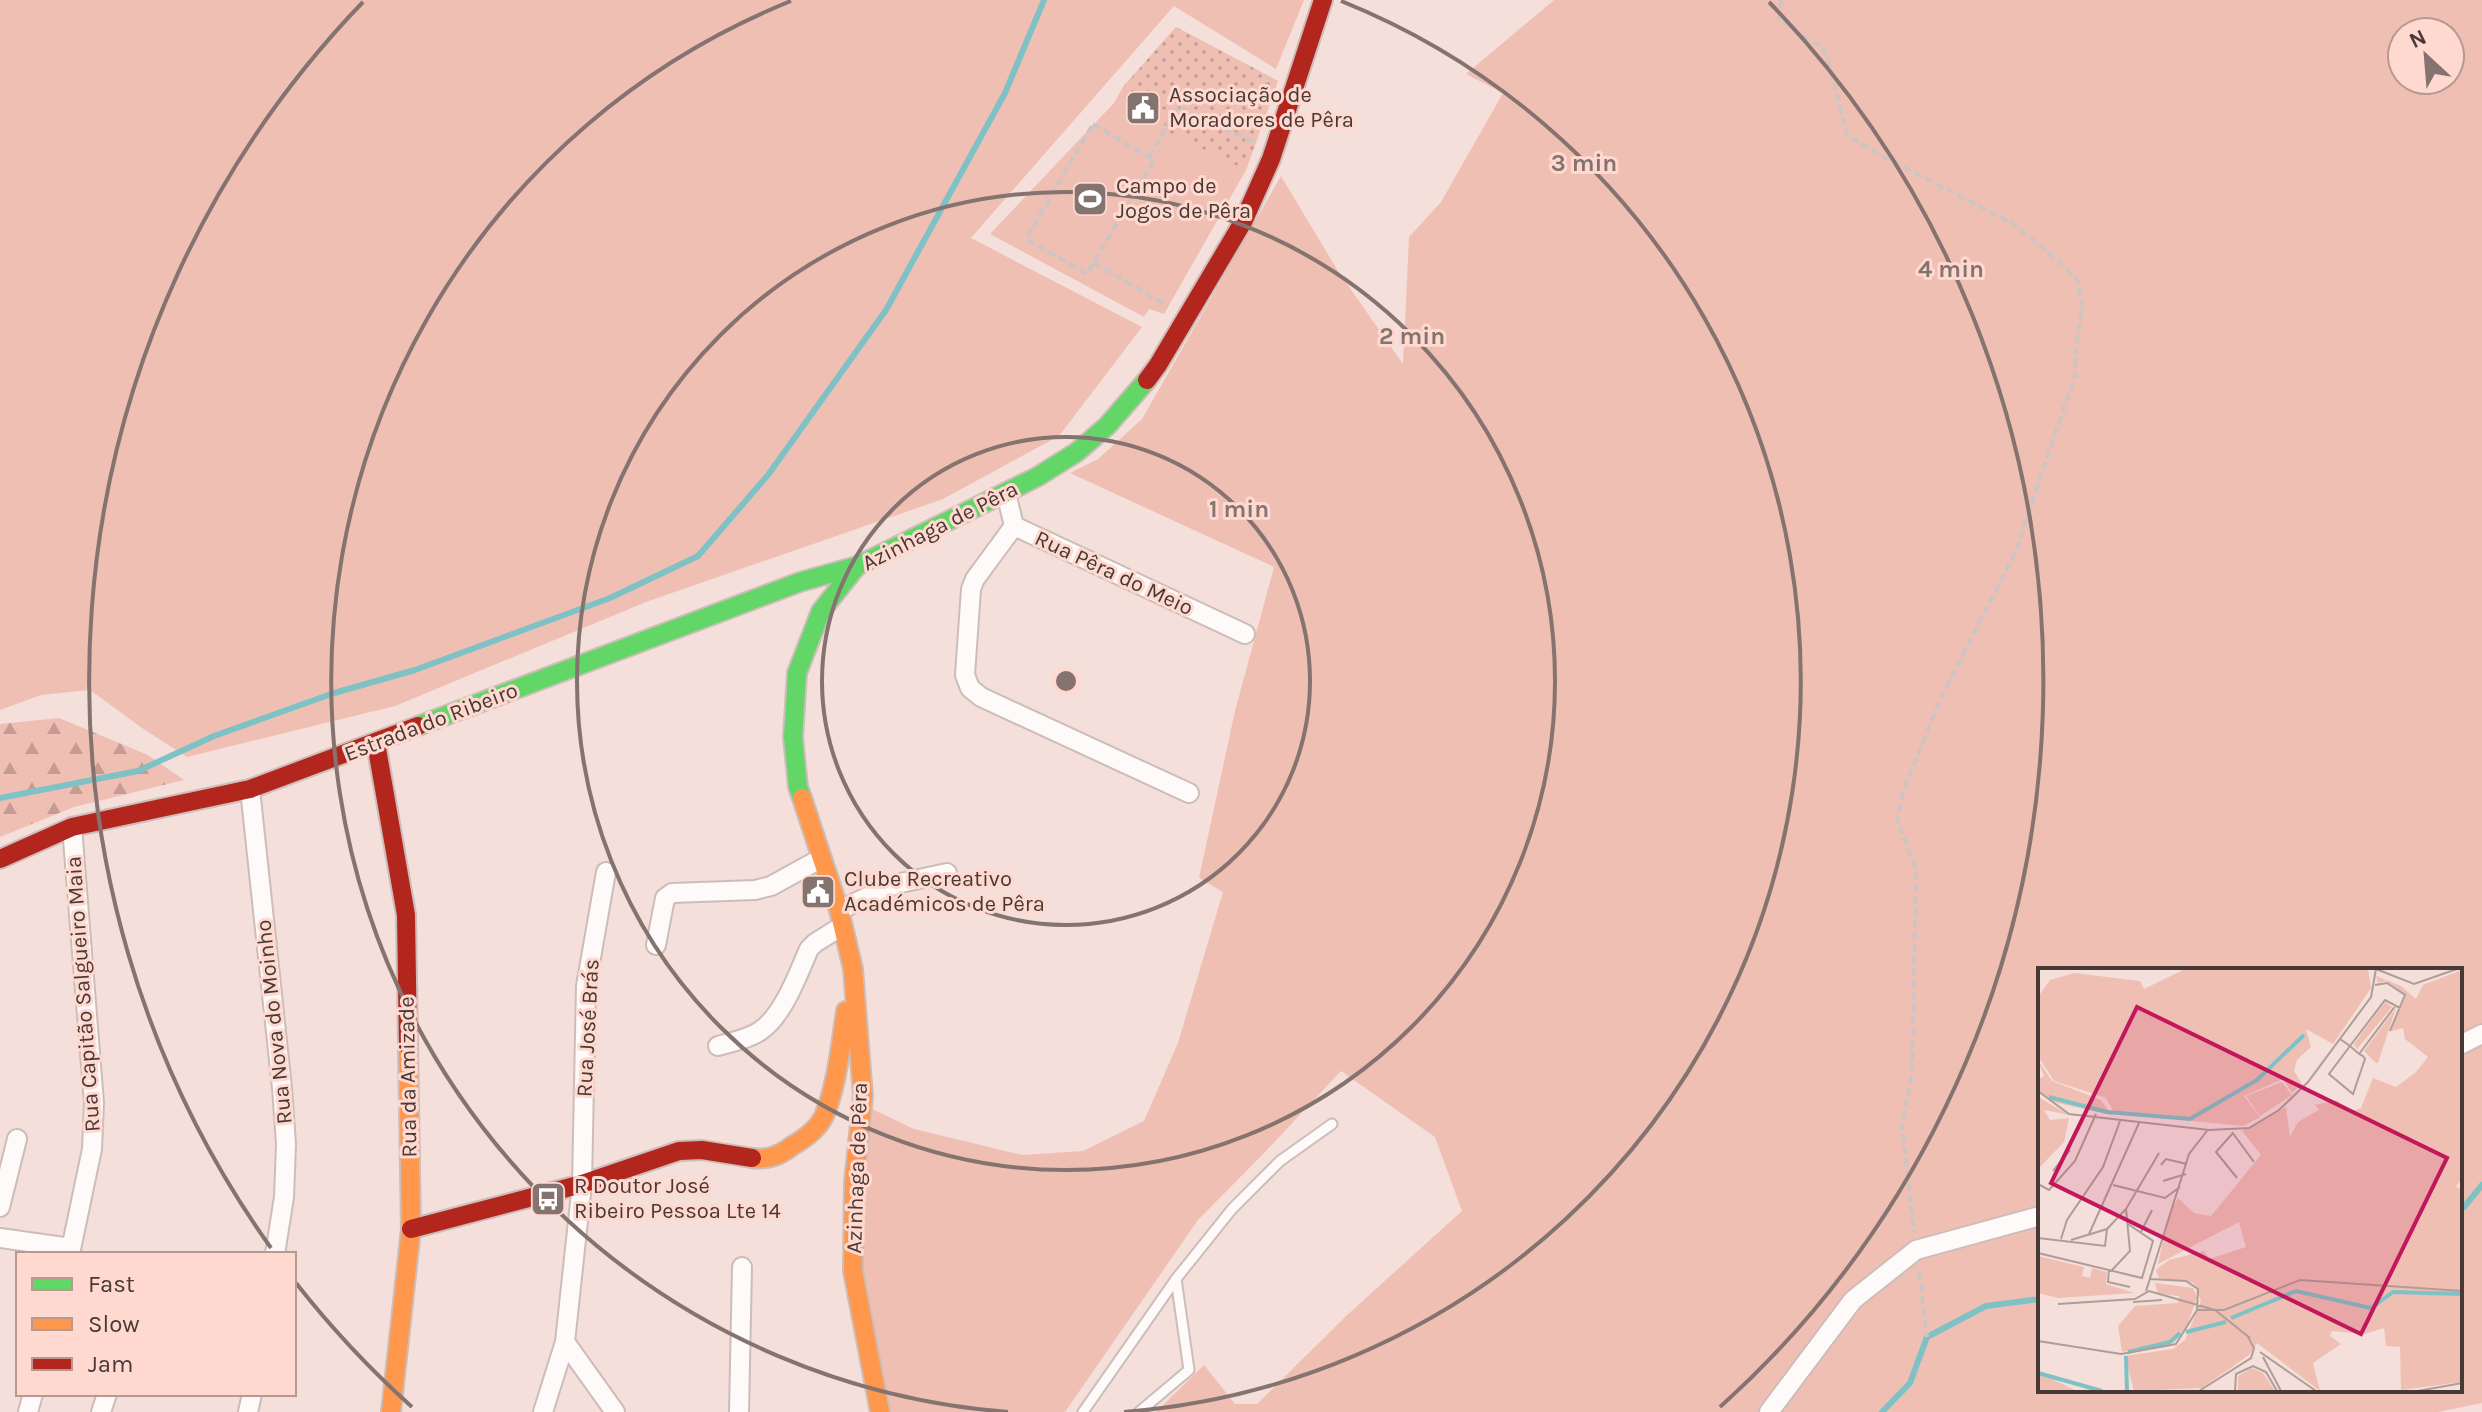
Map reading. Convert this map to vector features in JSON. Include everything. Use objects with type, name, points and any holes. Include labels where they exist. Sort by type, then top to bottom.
[{"type":"street","name":"Azinhaga de Pêra","points":[[880,1412],[853,1271],[854,1182],[863,1096],[853,969],[798,787],[793,737],[797,673],[821,611],[857,566],[1037,477],[1077,452],[1135,396],[1158,365],[1243,222],[1265,171],[1323,0]]},
{"type":"street","name":"Rua Pêra do Meio","points":[[1006,493],[1014,526],[1245,634]]},
{"type":"street","points":[[1014,526],[971,589],[965,675],[970,688],[981,697],[1189,793]]},
{"type":"street","name":"Estrada do Ribeiro","points":[[0,859],[72,827],[250,789],[800,582],[857,566]]},
{"type":"street","name":"Rua da Amizade","points":[[376,743],[406,915],[411,1229],[391,1412]]},
{"type":"street","name":"Rua Nova do Moinho","points":[[250,789],[286,1144],[284,1197],[275,1252]]},
{"type":"street","name":"Rua Capitão Salgueiro Maia","points":[[70,1251],[92,1149],[94,1103],[72,827]]},
{"type":"street","points":[[656,945],[665,898],[672,893],[755,890],[771,886],[820,859]]},
{"type":"street","name":"Rua José Brás","points":[[543,1412],[565,1342],[582,1184],[586,986],[606,872]]},
{"type":"street","points":[[718,1046],[758,1034],[767,1026],[786,1000],[809,949],[840,918],[896,884],[947,873]]},
{"type":"street","points":[[411,1229],[582,1184],[679,1151],[702,1150],[765,1160],[783,1153],[806,1137],[823,1118],[837,1066],[853,969]]},
{"type":"street","points":[[2462,1044],[2482,1034]]},
{"type":"street","points":[[0,1207],[17,1139]]},
{"type":"street","points":[[1769,1412],[1853,1300],[1916,1250],[2038,1217]]},
{"type":"street","points":[[0,1238],[70,1251]]},
{"type":"street","points":[[739,1412],[742,1267]]},
{"type":"street","points":[[565,1342],[615,1412]]},
{"type":"lane","points":[[1083,1412],[1176,1279],[1232,1209],[1280,1161],[1332,1124]]},
{"type":"lane","points":[[1139,1412],[1189,1370],[1176,1279]]},
{"type":"path","points":[[1781,0],[1779,18],[1798,34],[1822,46],[1847,135],[2012,223],[2078,281],[2082,310],[2075,375],[2020,538],[1935,710],[1904,789],[1897,820],[1916,869],[1912,1074],[1902,1124],[1927,1337]]},
{"type":"path","points":[[1149,157],[1178,107],[1256,143]]},
{"type":"path","points":[[1093,124],[1149,157],[1154,160],[1087,274],[1026,239],[1093,124]]},
{"type":"path","points":[[1094,263],[1186,317]]},
{"type":"green space","points":[[0,0],[1304,0],[1276,69],[1174,6],[971,238],[1142,327],[1059,436],[943,499],[646,602],[395,706],[187,757],[90,690],[41,695],[0,710]]},
{"type":"green space","points":[[1554,0],[2482,0],[2482,1403],[2438,1412],[1156,1412],[1204,1365],[1235,1404],[1257,1404],[1345,1317],[1462,1211],[1435,1137],[1341,1071],[1198,1220],[1065,1412],[889,1412],[862,1260],[868,1107],[914,1129],[1022,1155],[1083,1151],[1144,1121],[1178,1043],[1223,892],[1199,878],[1235,711],[1274,567],[1070,473],[1098,459],[1142,419],[1281,176],[1338,271],[1403,364],[1409,237],[1441,202],[1503,93],[1466,74]]},
{"type":"green space","points":[[1176,27],[1278,81],[1246,170],[1164,314],[1149,309],[1144,317],[990,234],[1114,103],[1123,87]]},
{"type":"green space","points":[[1176,27],[1278,81],[1246,170],[1162,129],[1170,113],[1123,87]]},
{"type":"green space","points":[[59,718],[148,755],[184,780],[74,807],[0,837],[0,724]]},
{"type":"waterway","points":[[0,798],[138,771],[214,736],[334,693],[415,670],[610,598],[698,556],[768,475],[886,310],[1005,93],[1044,0]]},
{"type":"waterway","points":[[2462,1208],[2482,1185]]},
{"type":"waterway","points":[[1882,1412],[1910,1383],[1927,1337],[1986,1306],[2038,1299]]},
{"type":"traffic: fast","points":[[802,798],[793,737],[797,673],[821,611],[857,566],[1037,477],[1077,452],[1107,426],[1147,380]]},
{"type":"traffic: fast","points":[[418,726],[800,582],[857,566]]},
{"type":"traffic: slow","points":[[802,798],[839,910],[853,969],[863,1096],[854,1182],[853,1271],[880,1412]]},
{"type":"traffic: slow","points":[[752,1158],[768,1158],[783,1152],[806,1137],[821,1121],[835,1078],[846,1011]]},
{"type":"traffic: slow","points":[[391,1412],[411,1229],[408,1046]]},
{"type":"traffic: jam","points":[[1147,380],[1243,222],[1271,159],[1323,0]]},
{"type":"traffic: jam","points":[[0,859],[72,827],[250,789],[418,726]]},
{"type":"traffic: jam","points":[[376,743],[406,915],[408,1046]]},
{"type":"traffic: jam","points":[[411,1229],[582,1184],[679,1151],[702,1150],[752,1158]]},
{"type":"place","name":"Associação de Moradores de Pêra","points":[[1143,108]]},
{"type":"place","name":"Campo de Jogos de Pêra","points":[[1090,199]]},
{"type":"place","name":"Clube Recreativo Académicos de Pêra","points":[[818,892]]},
{"type":"place","name":"R Doutor José Ribeiro Pessoa Lte 14","points":[[548,1199]]}]
